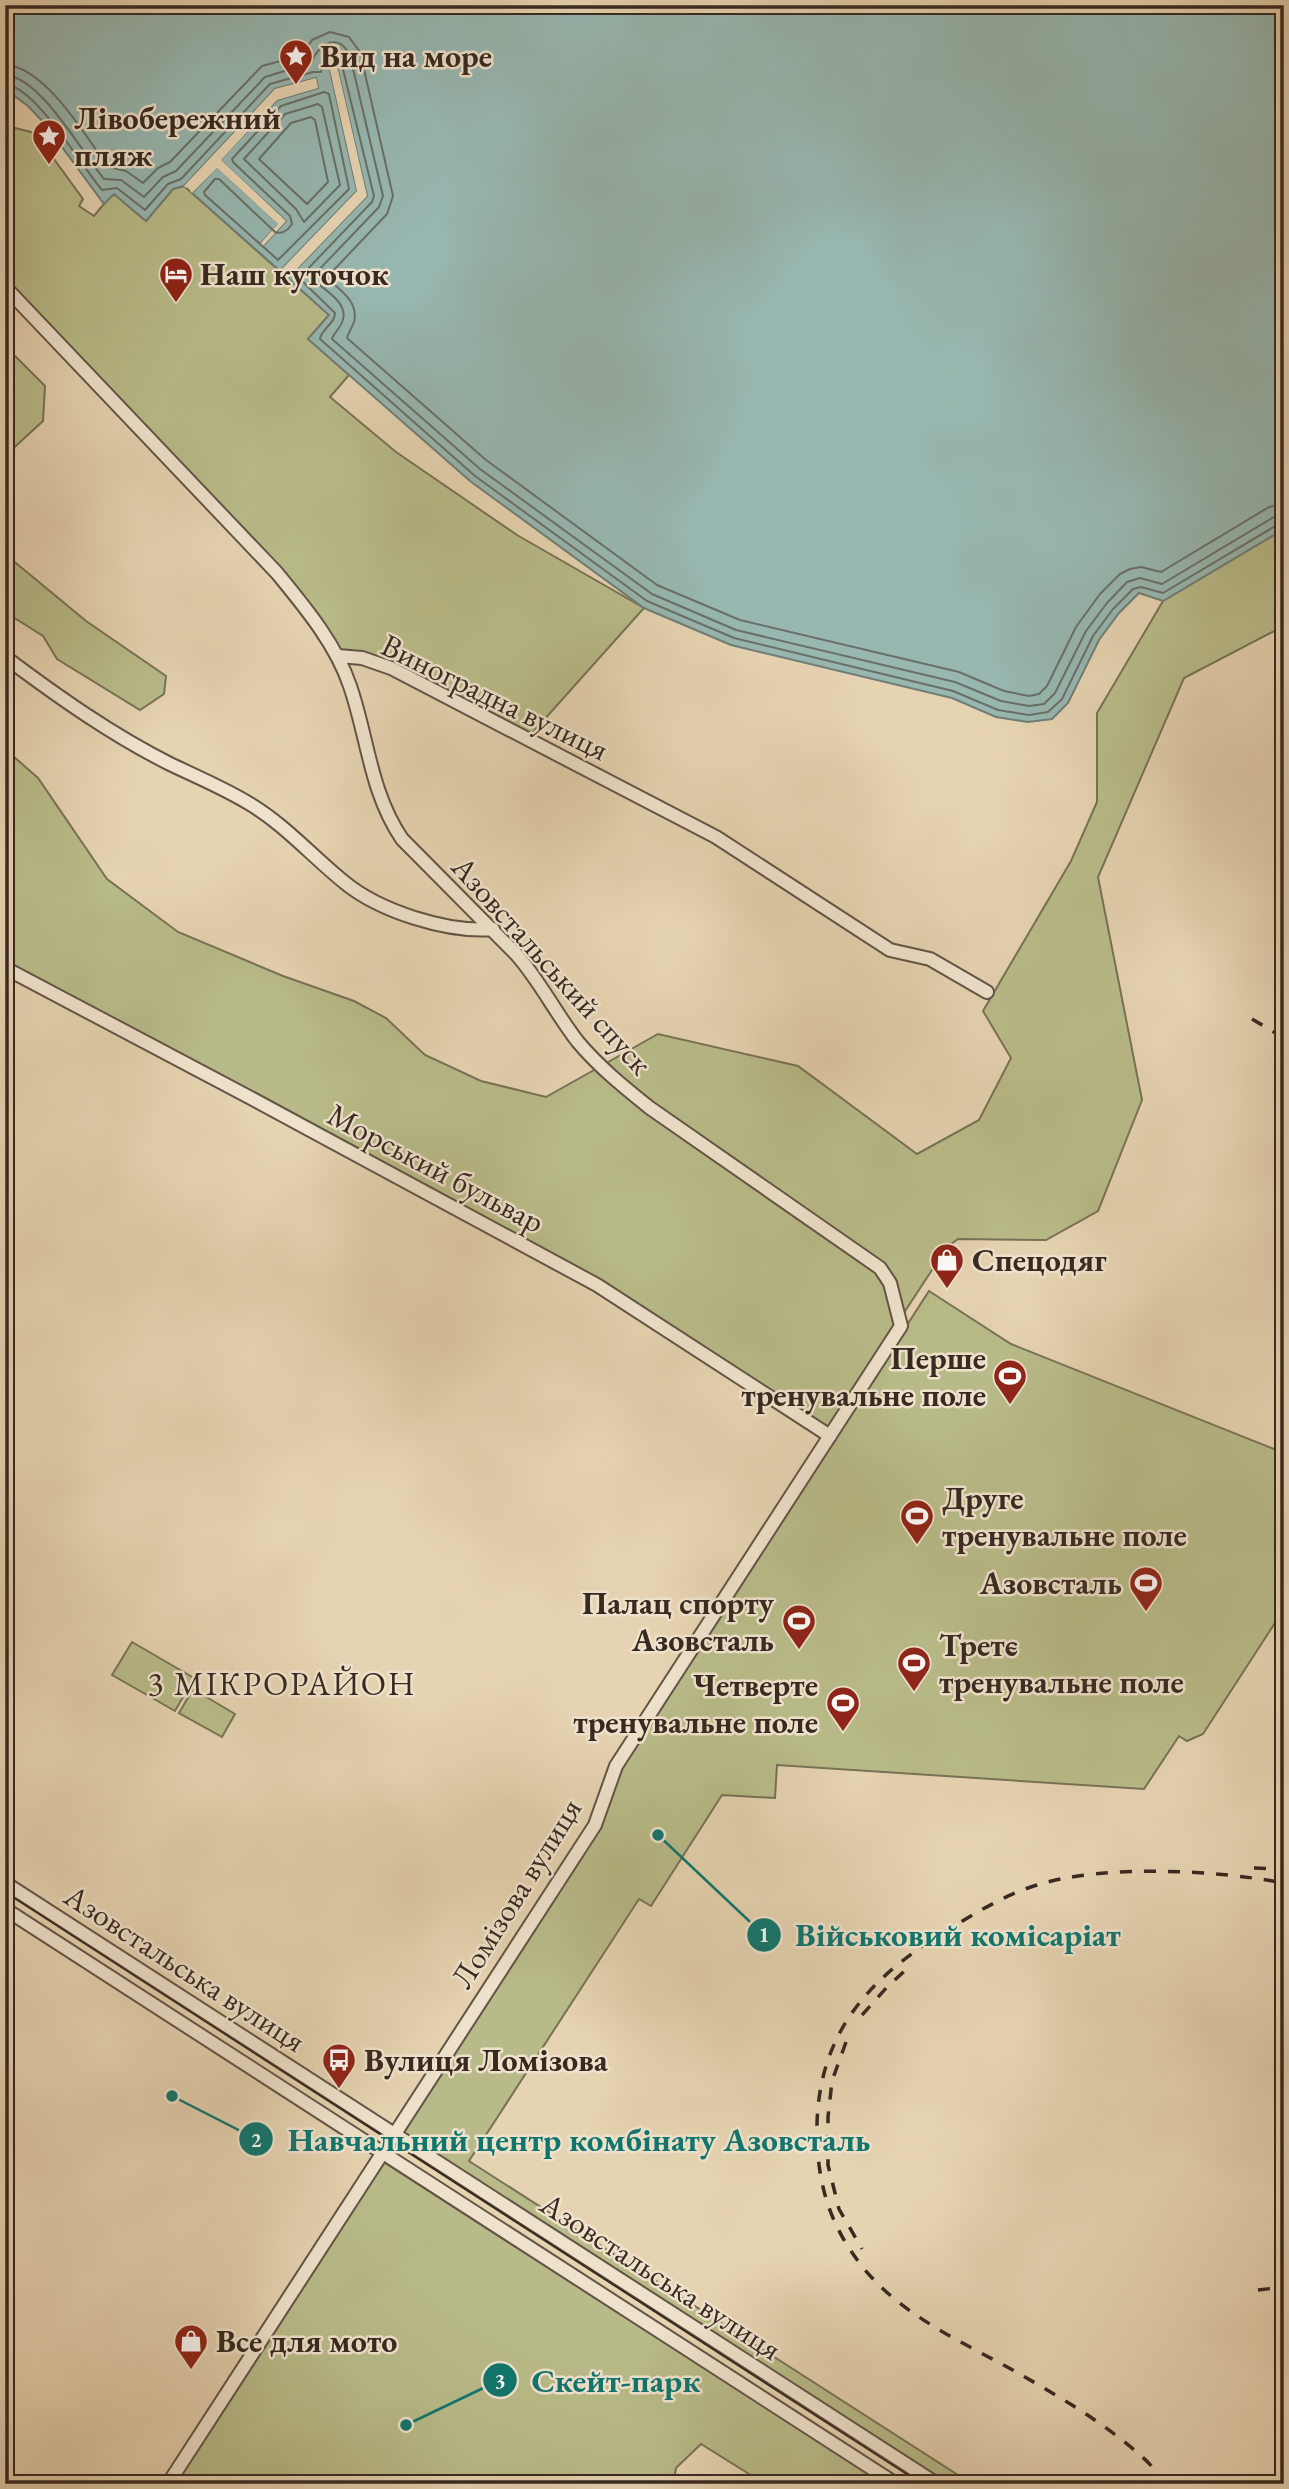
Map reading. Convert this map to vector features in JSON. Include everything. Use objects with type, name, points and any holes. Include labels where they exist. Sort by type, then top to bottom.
[{"type":"street","name":"Виноградна вулиця","points":[[5,287],[277,573],[338,656],[362,659],[391,668],[716,837],[890,950],[930,959],[987,992]]},
{"type":"street","name":"Азовстальський спуск","points":[[338,656],[351,688],[373,778],[388,819],[402,839],[493,929],[533,974],[556,1012],[579,1042],[626,1090],[880,1268],[890,1283],[901,1326]]},
{"type":"street","points":[[5,657],[122,736],[170,764],[214,783],[254,806],[363,895],[427,921],[475,931],[493,929]]},
{"type":"street","name":"Морський бульвар","points":[[5,968],[597,1285],[830,1436]]},
{"type":"street","name":"Ломізова вулиця","points":[[168,2484],[595,1825],[616,1766],[901,1326]]},
{"type":"street","name":"Азовстальська вулиця","points":[[5,1883],[937,2484]]},
{"type":"street","name":"Азовстальська вулиця","points":[[5,1909],[896,2484]]},
{"type":"green space","points":[[15,128],[35,133],[83,199],[79,206],[94,216],[113,193],[146,221],[173,189],[184,186],[329,315],[308,339],[349,375],[330,397],[396,452],[517,535],[644,608],[526,740],[391,668],[338,656],[294,595],[5,287],[5,131]]},
{"type":"green space","points":[[7,348],[45,386],[43,421],[5,456]]},
{"type":"green space","points":[[1284,529],[1284,626],[1184,678],[1098,877],[1142,1100],[1098,1211],[1046,1240],[958,1239],[947,1247],[828,1429],[598,1279],[5,963],[5,749],[38,778],[107,879],[178,932],[283,976],[354,1001],[386,1018],[425,1055],[481,1081],[546,1097],[658,1034],[798,1066],[917,1154],[979,1120],[1011,1058],[983,1011],[1071,861],[1097,802],[1097,713],[1163,601]]},
{"type":"green space","points":[[5,554],[86,621],[166,676],[164,694],[140,710],[57,659],[43,636],[5,612]]},
{"type":"green space","points":[[929,1291],[1011,1344],[1284,1453],[1284,1609],[1203,1734],[1187,1741],[1179,1736],[1144,1789],[777,1765],[775,1798],[722,1795],[651,1906],[639,1899],[469,2161],[972,2484],[949,2484],[401,2133],[600,1828],[623,1765]]},
{"type":"green space","points":[[132,1642],[194,1678],[175,1711],[112,1675]]},
{"type":"green space","points":[[193,1689],[235,1714],[222,1737],[179,1713]]},
{"type":"green space","points":[[382,2161],[885,2484],[765,2484],[701,2444],[676,2468],[673,2484],[173,2484]]},
{"type":"water","points":[[5,5],[1284,5],[1284,529],[1163,601],[1139,593],[1119,613],[1099,640],[1068,703],[1052,719],[1028,722],[996,717],[952,698],[731,645],[644,608],[470,481],[308,339],[329,315],[288,278],[367,196],[335,58],[328,61],[357,191],[280,271],[192,193],[217,167],[279,224],[261,243],[263,246],[286,221],[220,160],[277,100],[318,88],[316,78],[275,89],[184,186],[173,189],[146,221],[114,194],[104,204],[45,124],[28,106],[5,89]]},
{"type":"pier","points":[[335,57],[367,196],[288,278],[286,276],[364,195],[335,75],[361,192],[283,274],[280,271],[357,191],[328,61]]},
{"type":"pier","points":[[316,78],[318,88],[277,100],[221,160],[286,221],[263,246],[260,244],[278,224],[217,168],[192,193],[190,191],[218,164],[281,221],[217,160],[275,97],[314,86],[313,82],[277,92],[186,188],[184,186],[275,89]]},
{"type":"tram line","points":[[5,1892],[922,2484]]},
{"type":"railway","points":[[1252,1019],[1284,1038]]},
{"type":"railway","points":[[1254,1868],[1284,1869]]},
{"type":"railway","points":[[1167,2484],[1144,2458],[1097,2421],[1050,2391],[934,2326],[877,2283],[842,2236],[828,2206],[818,2158],[818,2103],[825,2070],[836,2040],[851,2014],[871,1990],[921,1947],[1015,1893],[1064,1878],[1126,1872],[1193,1872],[1284,1883]]},
{"type":"railway","points":[[862,2015],[908,1968]]},
{"type":"railway","points":[[846,2042],[832,2081],[828,2117],[828,2165],[839,2209],[862,2249]]},
{"type":"railway","points":[[1258,2290],[1284,2287]]},
{"type":"place","name":"Вид на море","points":[[296,86]]},
{"type":"place","name":"Лівобережний пляж","points":[[49,166]]},
{"type":"place","name":"Наш куточок","points":[[176,304]]},
{"type":"place","name":"Спецодяг","points":[[947,1290]]},
{"type":"place","name":"Перше тренувальне поле","points":[[1010,1406]]},
{"type":"place","name":"Друге тренувальне поле","points":[[917,1546]]},
{"type":"place","name":"Азовсталь","points":[[1146,1613]]},
{"type":"place","name":"Палац спорту Азовсталь","points":[[799,1651]]},
{"type":"place","name":"Третє тренувальне поле","points":[[914,1693]]},
{"type":"place","name":"Четверте тренувальне поле","points":[[843,1733]]},
{"type":"place","name":"Військовий комісаріат","points":[[658,1835]]},
{"type":"place","name":"Вулиця Ломізова","points":[[339,2090]]},
{"type":"place","name":"Навчальний центр комбінату Азовсталь","points":[[172,2096]]},
{"type":"place","name":"Все для мото","points":[[191,2371]]},
{"type":"place","name":"Скейт-парк","points":[[406,2425]]},
{"type":"district","name":"3 МІКРОРАЙОН","points":[[282,1683]]}]
